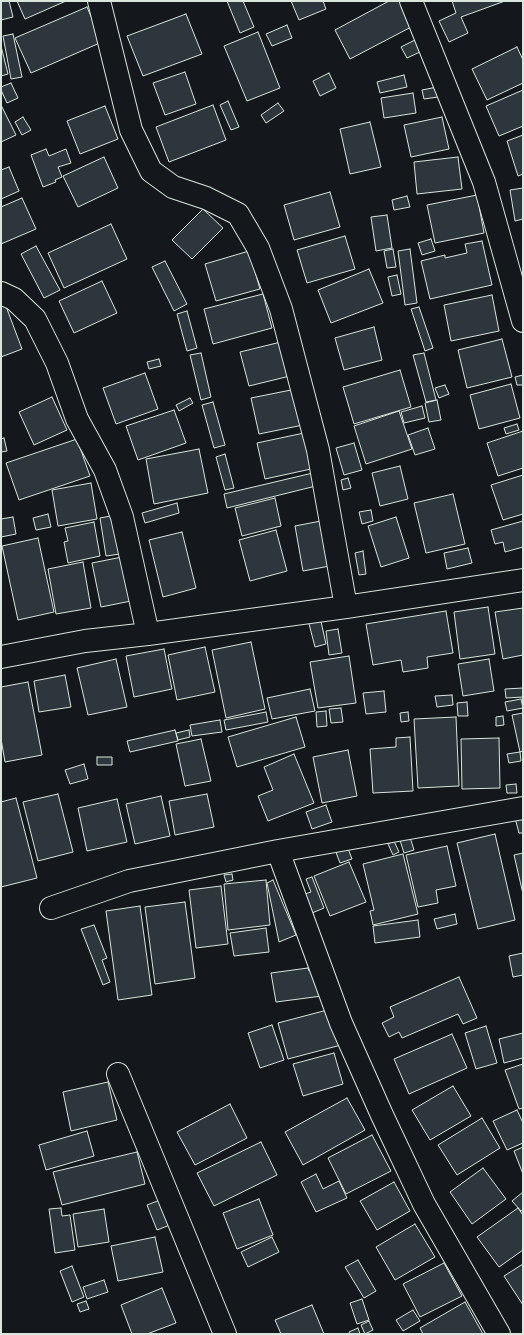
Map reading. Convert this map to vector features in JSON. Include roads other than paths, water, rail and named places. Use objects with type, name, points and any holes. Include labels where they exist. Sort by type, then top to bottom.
[{"type":"street","points":[[99,1],[131,130],[151,171],[173,186],[206,198],[238,214],[258,248],[282,309],[318,450],[346,607]]},
{"type":"street","points":[[411,1],[484,182],[523,321]]},
{"type":"street","points":[[1,293],[14,299],[35,319],[57,363],[77,420],[105,470],[122,517],[148,634]]},
{"type":"street","points":[[1,657],[85,641],[346,607],[523,580]]},
{"type":"street","points":[[51,908],[129,881],[278,851],[523,808]]},
{"type":"street","points":[[278,851],[341,1023],[382,1115],[424,1204],[499,1334]]},
{"type":"street","points":[[118,1074],[225,1334]]}]
